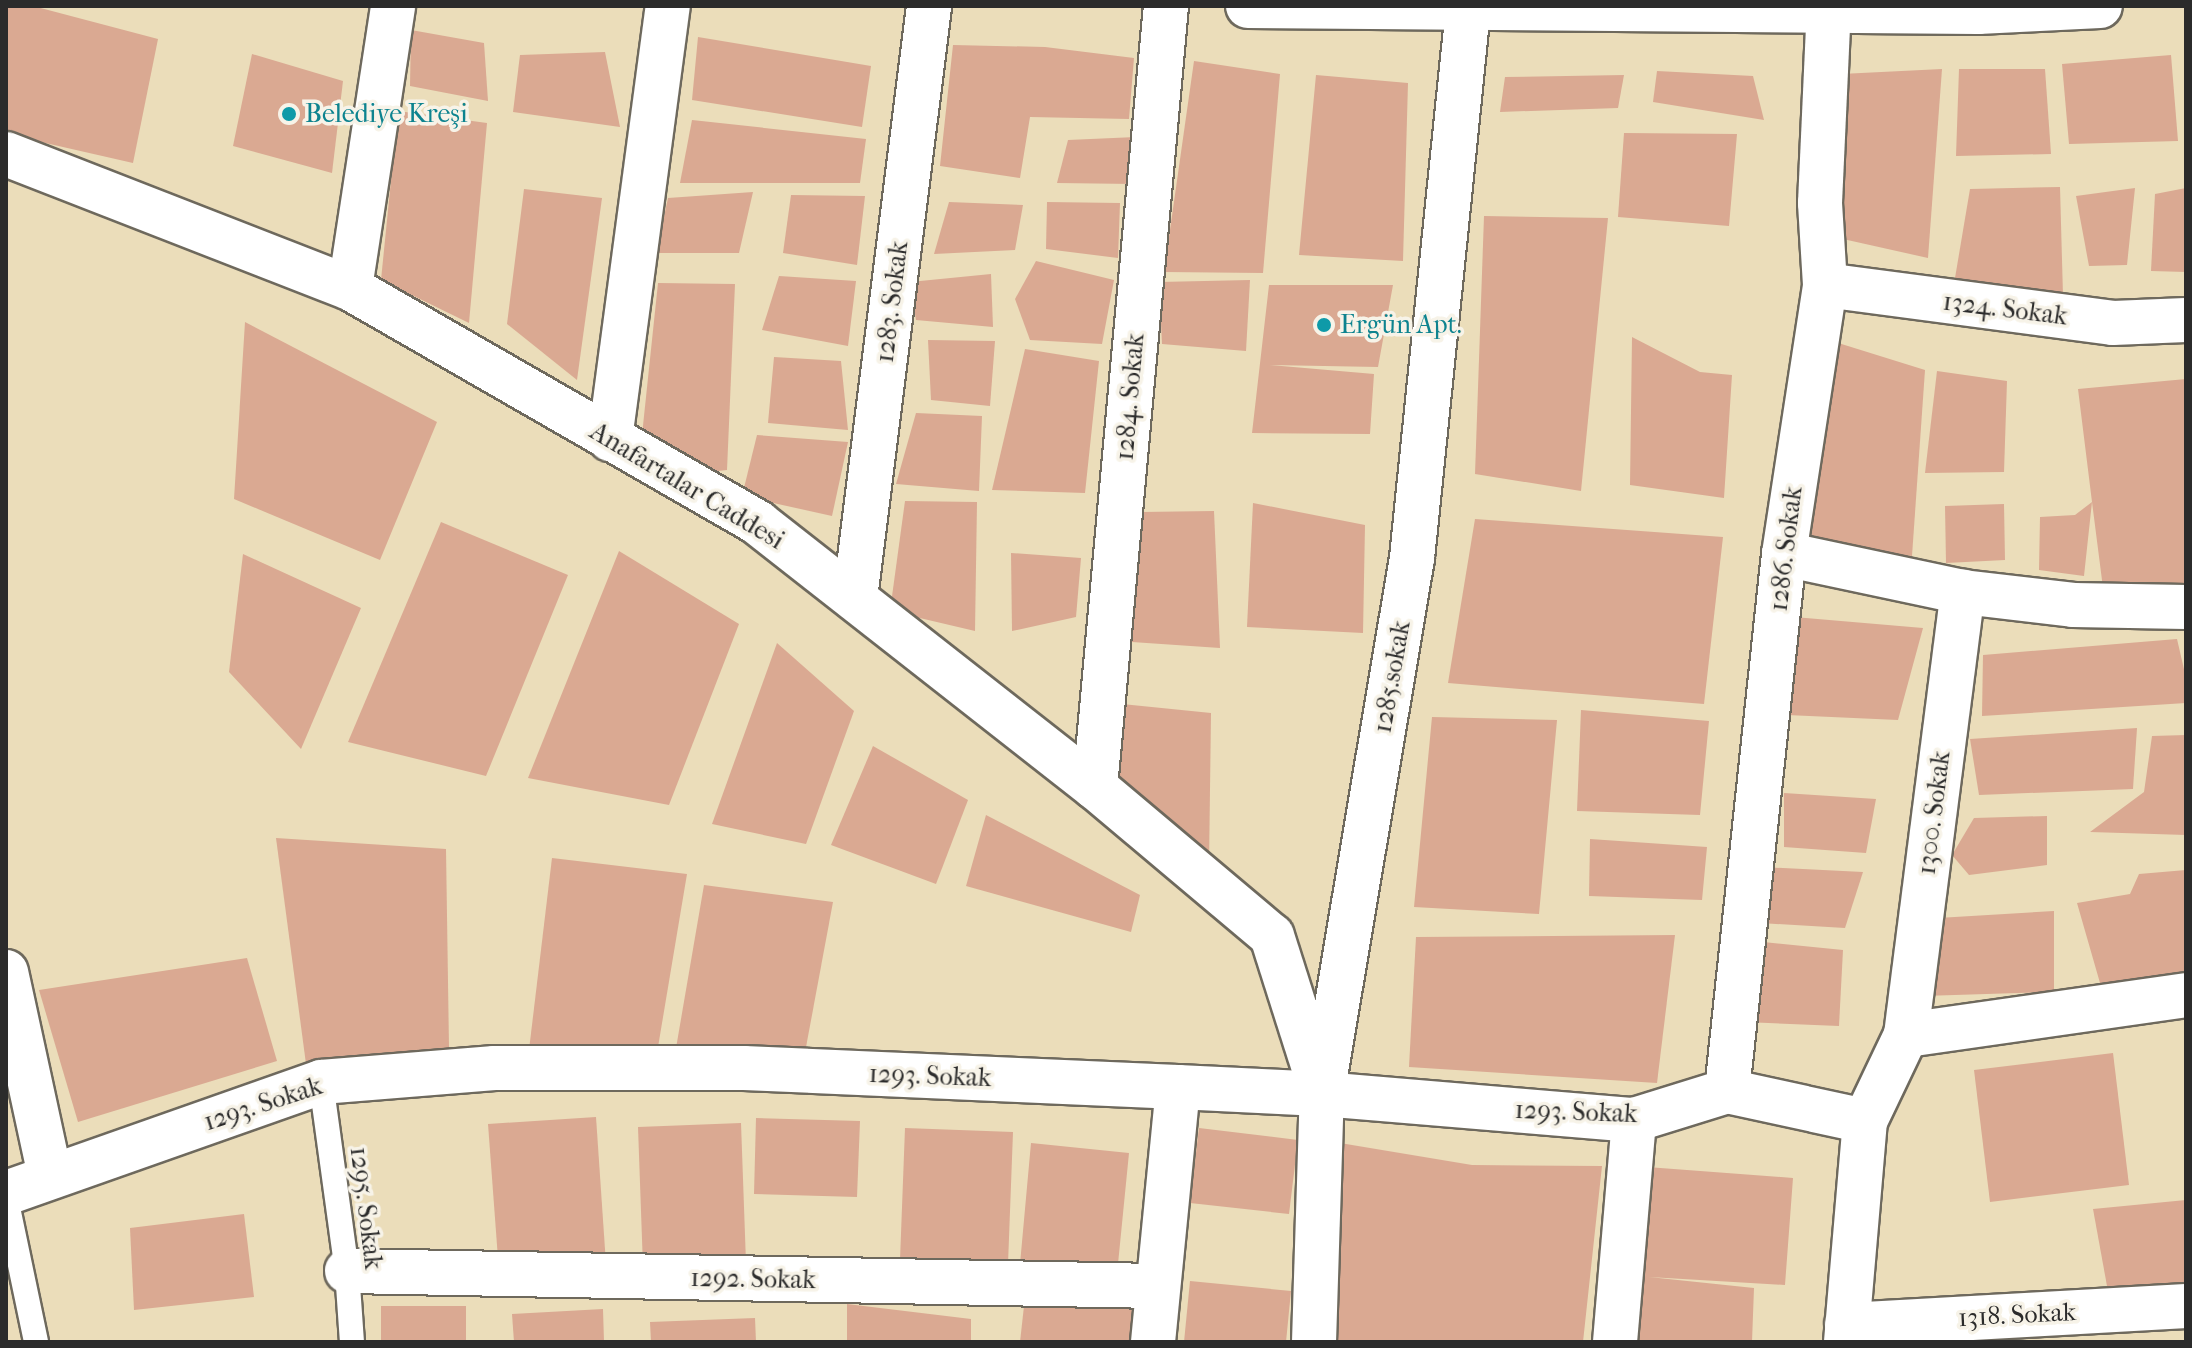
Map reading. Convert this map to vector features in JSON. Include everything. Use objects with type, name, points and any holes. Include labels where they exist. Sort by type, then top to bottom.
[{"type":"street","points":[[350,288],[393,6]]},
{"type":"street","points":[[610,439],[668,6]]},
{"type":"street","name":"1283. Sokak","points":[[855,598],[929,6]]},
{"type":"street","name":"1284. Sokak","points":[[1095,787],[1166,6]]},
{"type":"street","points":[[1248,6],[1978,12],[2100,6]]},
{"type":"street","name":"1286. Sokak","points":[[1727,1091],[1784,554],[1825,285],[1820,203],[1829,9]]},
{"type":"street","name":"1285.sokak","points":[[1314,1342],[1322,1094],[1412,558],[1468,10]]},
{"type":"street","name":"Anafartalar Caddesi","points":[[6,154],[350,288],[758,523],[1095,787],[1272,936],[1322,1094]]},
{"type":"street","name":"1324. Sokak","points":[[1825,285],[2113,323],[2186,320]]},
{"type":"street","points":[[1784,554],[1963,592],[2073,605],[2186,607]]},
{"type":"street","name":"1300. Sokak","points":[[1865,1121],[1906,1035],[1963,592]]},
{"type":"street","points":[[6,972],[50,1176]]},
{"type":"street","points":[[1906,1035],[2186,995]]},
{"type":"street","name":"1293. Sokak","points":[[6,1196],[50,1176],[321,1082],[494,1068],[744,1068],[1178,1087],[1322,1094],[1634,1120],[1727,1091],[1865,1121]]},
{"type":"street","points":[[1153,1342],[1178,1087]]},
{"type":"street","points":[[1615,1342],[1634,1120]]},
{"type":"street","points":[[1847,1333],[1865,1121]]},
{"type":"street","name":"1292. Sokak","points":[[347,1271],[1158,1286]]},
{"type":"street","name":"1318. Sokak","points":[[1847,1333],[2186,1306]]},
{"type":"lane","name":"1295. Sokak","points":[[321,1082],[347,1271],[352,1342]]},
{"type":"lane","points":[[6,1196],[36,1342]]},
{"type":"building","points":[[6,6],[33,6],[158,39],[133,163],[6,134]]},
{"type":"building","points":[[411,30],[484,43],[488,101],[410,86]]},
{"type":"building","points":[[698,37],[871,66],[862,127],[692,100]]},
{"type":"building","points":[[953,45],[1045,47],[1134,58],[1129,119],[1030,117],[1020,178],[940,166]]},
{"type":"building","points":[[605,52],[620,127],[513,112],[520,55]]},
{"type":"building","name":"Belediye Kreşi","points":[[252,54],[343,81],[332,173],[233,146]]},
{"type":"building","points":[[2171,55],[2178,141],[2069,144],[2062,64]]},
{"type":"building","points":[[1194,61],[1280,74],[1263,273],[1164,272]]},
{"type":"building","points":[[1942,69],[1928,258],[1834,237],[1841,74]]},
{"type":"building","points":[[1959,69],[2045,69],[2051,154],[1956,156]]},
{"type":"building","points":[[1657,71],[1753,76],[1764,120],[1653,102]]},
{"type":"building","points":[[1316,75],[1408,83],[1403,261],[1299,255]]},
{"type":"building","points":[[1624,75],[1618,108],[1500,112],[1505,77]]},
{"type":"building","points":[[398,111],[487,123],[469,323],[381,280]]},
{"type":"building","points":[[692,120],[866,139],[860,183],[680,183]]},
{"type":"building","points":[[1624,133],[1737,134],[1729,226],[1618,217]]},
{"type":"building","points":[[1136,137],[1134,184],[1057,183],[1068,140]]},
{"type":"building","points":[[2060,187],[2063,296],[1955,278],[1970,189]]},
{"type":"building","points":[[2135,188],[2127,265],[2089,266],[2076,196]]},
{"type":"building","points":[[2186,188],[2186,272],[2151,271],[2155,194]]},
{"type":"building","points":[[524,189],[602,198],[577,380],[507,324]]},
{"type":"building","points":[[753,192],[739,253],[656,253],[668,198]]},
{"type":"building","points":[[791,195],[865,196],[857,265],[783,253]]},
{"type":"building","points":[[949,202],[1023,205],[1015,250],[934,254]]},
{"type":"building","points":[[1047,202],[1120,203],[1118,258],[1046,249]]},
{"type":"building","points":[[1484,216],[1608,218],[1581,491],[1475,474]]},
{"type":"building","points":[[1036,261],[1114,280],[1102,344],[1030,340],[1015,299]]},
{"type":"building","points":[[991,274],[993,327],[916,320],[910,282]]},
{"type":"building","points":[[779,276],[856,281],[848,346],[762,330]]},
{"type":"building","points":[[1250,280],[1246,351],[1162,344],[1159,282]]},
{"type":"building","points":[[658,283],[735,284],[727,470],[700,473],[642,435]]},
{"type":"building","points":[[1269,285],[1393,285],[1378,367],[1270,365],[1374,374],[1370,434],[1252,433]]},
{"type":"building","points":[[245,322],[437,422],[380,560],[234,499]]},
{"type":"building","points":[[1632,337],[1700,372],[1732,375],[1724,498],[1630,485]]},
{"type":"building","points":[[1819,337],[1925,370],[1912,556],[1793,545]]},
{"type":"building","points":[[928,340],[995,341],[990,406],[931,400]]},
{"type":"building","points":[[1025,349],[1099,361],[1085,493],[992,490]]},
{"type":"building","points":[[774,357],[841,361],[848,430],[768,423]]},
{"type":"building","points":[[1937,371],[2007,381],[2004,472],[1925,473]]},
{"type":"building","points":[[2186,379],[2186,586],[2103,588],[2078,389]]},
{"type":"building","points":[[916,413],[982,416],[979,491],[896,484]]},
{"type":"building","points":[[757,435],[848,442],[832,516],[742,496]]},
{"type":"building","points":[[905,501],[977,502],[975,631],[890,611]]},
{"type":"building","points":[[2092,502],[2084,576],[2039,570],[2040,517],[2075,515]]},
{"type":"building","points":[[1253,503],[1365,525],[1363,633],[1247,627]]},
{"type":"building","points":[[2004,504],[2005,560],[1946,563],[1945,506]]},
{"type":"building","points":[[1214,511],[1220,648],[1132,642],[1141,512]]},
{"type":"building","points":[[1475,519],[1723,537],[1704,704],[1448,683]]},
{"type":"building","points":[[441,522],[568,575],[486,776],[348,742]]},
{"type":"building","points":[[619,551],[739,624],[669,805],[528,778]]},
{"type":"building","points":[[1011,553],[1081,558],[1076,617],[1012,631]]},
{"type":"building","points":[[243,554],[361,608],[301,749],[229,672]]},
{"type":"building","points":[[1794,617],[1923,628],[1898,720],[1787,715]]},
{"type":"building","points":[[2177,639],[2186,678],[2186,703],[1982,716],[1983,655]]},
{"type":"building","points":[[777,643],[854,711],[806,844],[712,824]]},
{"type":"building","points":[[1122,704],[1211,713],[1209,866],[1118,806]]},
{"type":"building","points":[[1581,710],[1709,721],[1700,815],[1577,811]]},
{"type":"building","points":[[1432,717],[1557,720],[1539,914],[1414,907]]},
{"type":"building","points":[[2137,728],[2133,789],[1979,795],[1970,739]]},
{"type":"building","points":[[2186,735],[2186,835],[2090,832],[2144,792],[2152,736]]},
{"type":"building","points":[[873,746],[968,800],[936,884],[831,845]]},
{"type":"building","points":[[1784,793],[1876,799],[1866,853],[1784,847]]},
{"type":"building","points":[[986,815],[1140,895],[1131,932],[966,886]]},
{"type":"building","points":[[2047,816],[2047,865],[1969,875],[1952,855],[1974,818]]},
{"type":"building","points":[[276,838],[446,849],[449,1048],[306,1064]]},
{"type":"building","points":[[1590,839],[1707,847],[1702,900],[1589,896]]},
{"type":"building","points":[[552,858],[687,874],[656,1059],[529,1050]]},
{"type":"building","points":[[1762,867],[1863,872],[1845,928],[1760,923]]},
{"type":"building","points":[[2186,870],[2186,975],[2100,983],[2077,903],[2130,894],[2139,874]]},
{"type":"building","points":[[704,885],[833,902],[804,1058],[675,1054]]},
{"type":"building","points":[[2054,911],[2054,992],[1923,996],[1938,918]]},
{"type":"building","points":[[1675,935],[1657,1083],[1409,1067],[1416,937]]},
{"type":"building","points":[[1754,941],[1843,950],[1839,1026],[1745,1022]]},
{"type":"building","points":[[247,958],[277,1061],[78,1122],[39,990]]},
{"type":"building","points":[[2113,1053],[2129,1185],[1990,1202],[1974,1070]]},
{"type":"building","points":[[596,1117],[606,1264],[499,1272],[488,1124]]},
{"type":"building","points":[[756,1118],[860,1121],[857,1197],[754,1194]]},
{"type":"building","points":[[741,1123],[746,1263],[643,1267],[638,1127]]},
{"type":"building","points":[[905,1128],[1013,1132],[1008,1264],[900,1260]]},
{"type":"building","points":[[1199,1128],[1298,1140],[1289,1214],[1190,1203]]},
{"type":"building","points":[[1031,1143],[1129,1153],[1117,1274],[1020,1264]]},
{"type":"building","points":[[1340,1143],[1472,1165],[1602,1166],[1583,1342],[1327,1342]]},
{"type":"building","points":[[1647,1167],[1793,1178],[1785,1285],[1649,1277],[1754,1288],[1752,1342],[1623,1342]]},
{"type":"building","points":[[2186,1200],[2186,1290],[2107,1286],[2093,1209]]},
{"type":"building","points":[[244,1214],[254,1297],[134,1310],[130,1228]]},
{"type":"building","points":[[1190,1281],[1291,1291],[1286,1342],[1184,1342]]},
{"type":"building","points":[[1025,1297],[1136,1309],[1132,1342],[1020,1342]]},
{"type":"building","points":[[847,1304],[971,1319],[971,1342],[847,1342]]},
{"type":"building","points":[[381,1306],[466,1306],[466,1342],[381,1342]]},
{"type":"building","points":[[603,1309],[604,1342],[514,1342],[512,1314]]},
{"type":"building","points":[[755,1318],[756,1342],[651,1342],[650,1322]]},
{"type":"place","name":"Belediye Kreşi","points":[[289,114]]},
{"type":"place","name":"Ergün Apt.","points":[[1324,325]]}]
